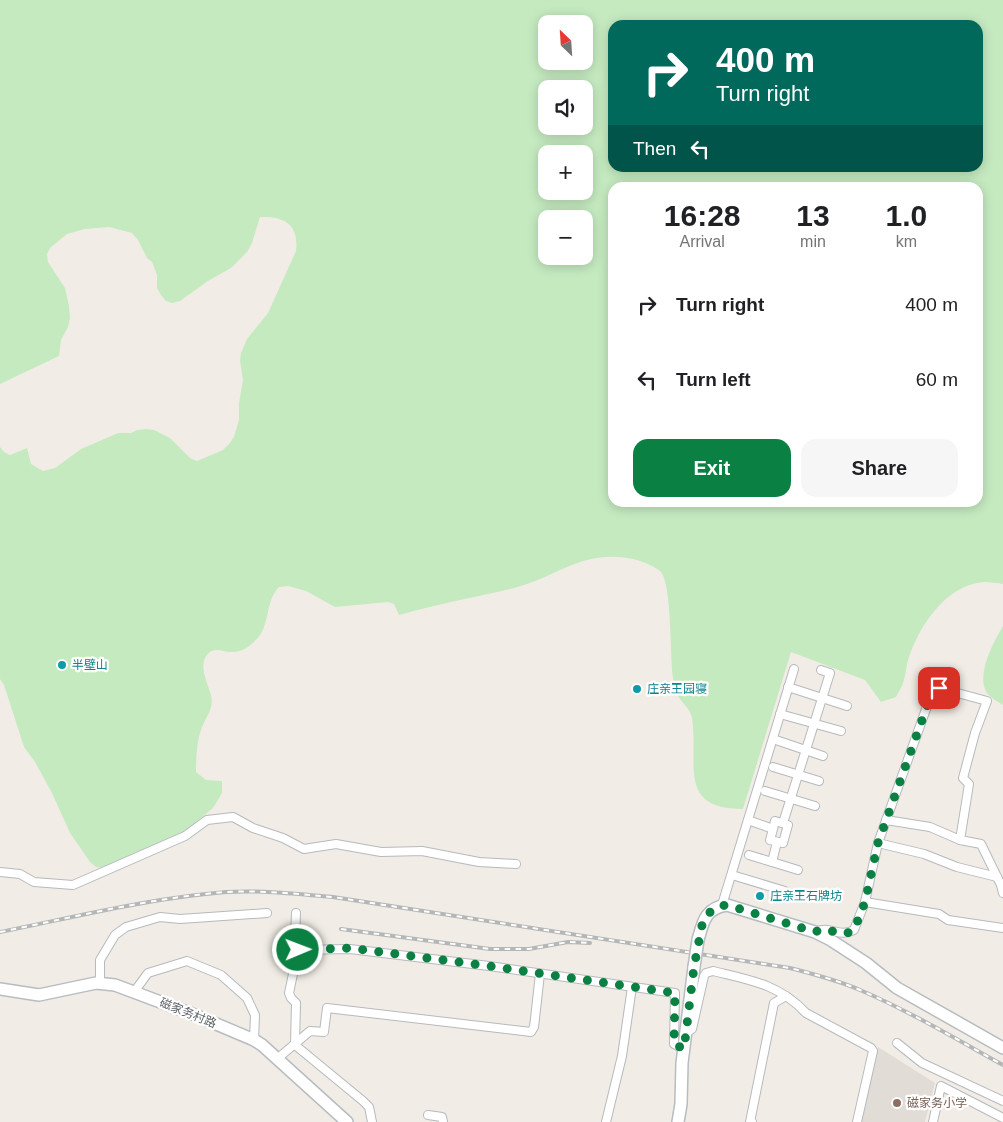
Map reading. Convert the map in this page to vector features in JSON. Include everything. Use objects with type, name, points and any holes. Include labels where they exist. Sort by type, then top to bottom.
[{"type":"street","points":[[722,906],[794,669]]},
{"type":"street","points":[[783,823],[830,672],[821,670]]},
{"type":"street","points":[[788,687],[847,706]]},
{"type":"street","points":[[815,932],[822,929],[845,934],[854,930],[865,902],[878,843],[886,820],[930,698],[939,688],[987,701],[975,733],[963,778],[969,784],[960,840]]},
{"type":"street","points":[[780,714],[841,731]]},
{"type":"street","points":[[773,739],[824,756]]},
{"type":"street","points":[[773,767],[819,781]]},
{"type":"street","points":[[765,791],[815,806]]},
{"type":"street","points":[[0,872],[20,874],[34,882],[73,885],[185,836],[207,820],[233,817],[253,828],[283,838],[304,849],[336,844],[381,852],[422,852],[479,862],[516,864]]},
{"type":"street","points":[[748,820],[773,830]]},
{"type":"street","points":[[886,820],[930,827],[960,840],[981,844],[1003,894]]},
{"type":"street","points":[[776,821],[788,825],[783,844],[770,840],[773,830],[776,821]]},
{"type":"street","points":[[772,862],[777,842]]},
{"type":"street","points":[[878,843],[924,854],[957,867],[997,877]]},
{"type":"street","points":[[749,855],[798,870]]},
{"type":"street","points":[[732,875],[785,891]]},
{"type":"street","points":[[865,902],[939,914],[948,920],[1003,928]]},
{"type":"street","points":[[678,1122],[681,1104],[684,1049],[698,940],[703,920],[713,909],[722,906],[727,905],[815,932],[830,939],[866,963],[897,988],[1003,1048]]},
{"type":"street","points":[[100,983],[100,960],[115,936],[126,927],[160,917],[180,919],[267,913]]},
{"type":"street","points":[[295,1045],[296,1003],[291,998],[290,993],[298,950],[295,938],[296,914]]},
{"type":"street","points":[[298,950],[350,948],[675,993],[674,1044],[684,1049]]},
{"type":"street","points":[[134,992],[148,973],[187,961],[221,975],[247,998],[255,1015],[254,1040]]},
{"type":"street","points":[[686,1034],[692,1029],[706,973],[713,971],[769,985],[806,1013],[872,1048],[873,1051],[857,1122]]},
{"type":"street","points":[[277,1059],[310,1032],[324,1032],[327,1008],[531,1032],[534,1027],[540,974]]},
{"type":"street","name":"磁家务村路","points":[[0,989],[39,995],[100,983],[115,985],[195,1015],[254,1040],[347,1122]]},
{"type":"street","points":[[606,1122],[622,1056],[632,987]]},
{"type":"street","points":[[752,1122],[750,1122],[774,1003],[786,996]]},
{"type":"street","points":[[897,1042],[922,1063],[1003,1101]]},
{"type":"street","points":[[295,1045],[363,1101],[369,1107],[372,1122]]},
{"type":"street","points":[[934,1122],[942,1086],[1003,1118]]},
{"type":"street","points":[[428,1115],[442,1117],[443,1122]]},
{"type":"shaded area","name":"磁家务小学","points":[[878,1047],[935,1083],[925,1122],[860,1122]]},
{"type":"green space","points":[[0,0],[1003,0],[1003,584],[984,582],[970,585],[958,590],[946,599],[936,609],[920,632],[909,657],[902,685],[896,697],[881,702],[865,680],[791,652],[743,809],[722,807],[708,801],[699,792],[695,780],[692,718],[689,710],[676,692],[674,683],[669,606],[665,580],[661,572],[637,560],[602,557],[587,560],[514,588],[399,615],[394,604],[388,602],[335,607],[306,591],[288,586],[279,587],[272,598],[263,629],[254,642],[240,651],[212,651],[204,659],[204,670],[212,704],[199,738],[196,772],[206,780],[222,781],[222,793],[213,808],[182,834],[104,868],[96,867],[90,862],[70,833],[52,793],[35,762],[24,747],[4,685],[0,679],[0,447],[10,455],[27,448],[31,464],[43,471],[55,468],[81,449],[118,433],[131,433],[137,430],[154,430],[170,438],[190,458],[197,461],[223,450],[234,437],[239,420],[239,403],[243,380],[240,361],[241,353],[247,339],[268,313],[296,251],[293,229],[283,220],[260,217],[252,243],[247,252],[231,268],[208,281],[180,301],[172,303],[166,301],[157,288],[157,275],[152,262],[147,258],[138,240],[132,233],[109,227],[85,229],[67,234],[50,248],[47,254],[48,262],[65,288],[69,306],[70,318],[68,327],[61,340],[59,356],[0,384]]},
{"type":"green space","points":[[1003,626],[1003,705],[987,693],[983,677],[987,659]]},
{"type":"railway","points":[[0,932],[169,899],[226,892],[280,893],[333,897],[790,968],[843,983],[878,998],[1003,1065]]},
{"type":"railway","points":[[341,929],[490,949],[529,949],[568,942],[590,943]]},
{"type":"place","name":"半壁山","points":[[62,665]]},
{"type":"place","name":"庄亲王园寝","points":[[637,689]]},
{"type":"place","name":"庄亲王石牌坊","points":[[760,896]]},
{"type":"place","name":"磁家务小学","points":[[897,1103]]},
{"type":"route","points":[[298,950],[350,948],[675,993],[674,1044],[684,1049],[698,940],[703,920],[713,909],[727,905],[815,932],[822,929],[845,934],[854,930],[865,902],[878,843],[930,698],[939,688]]}]
